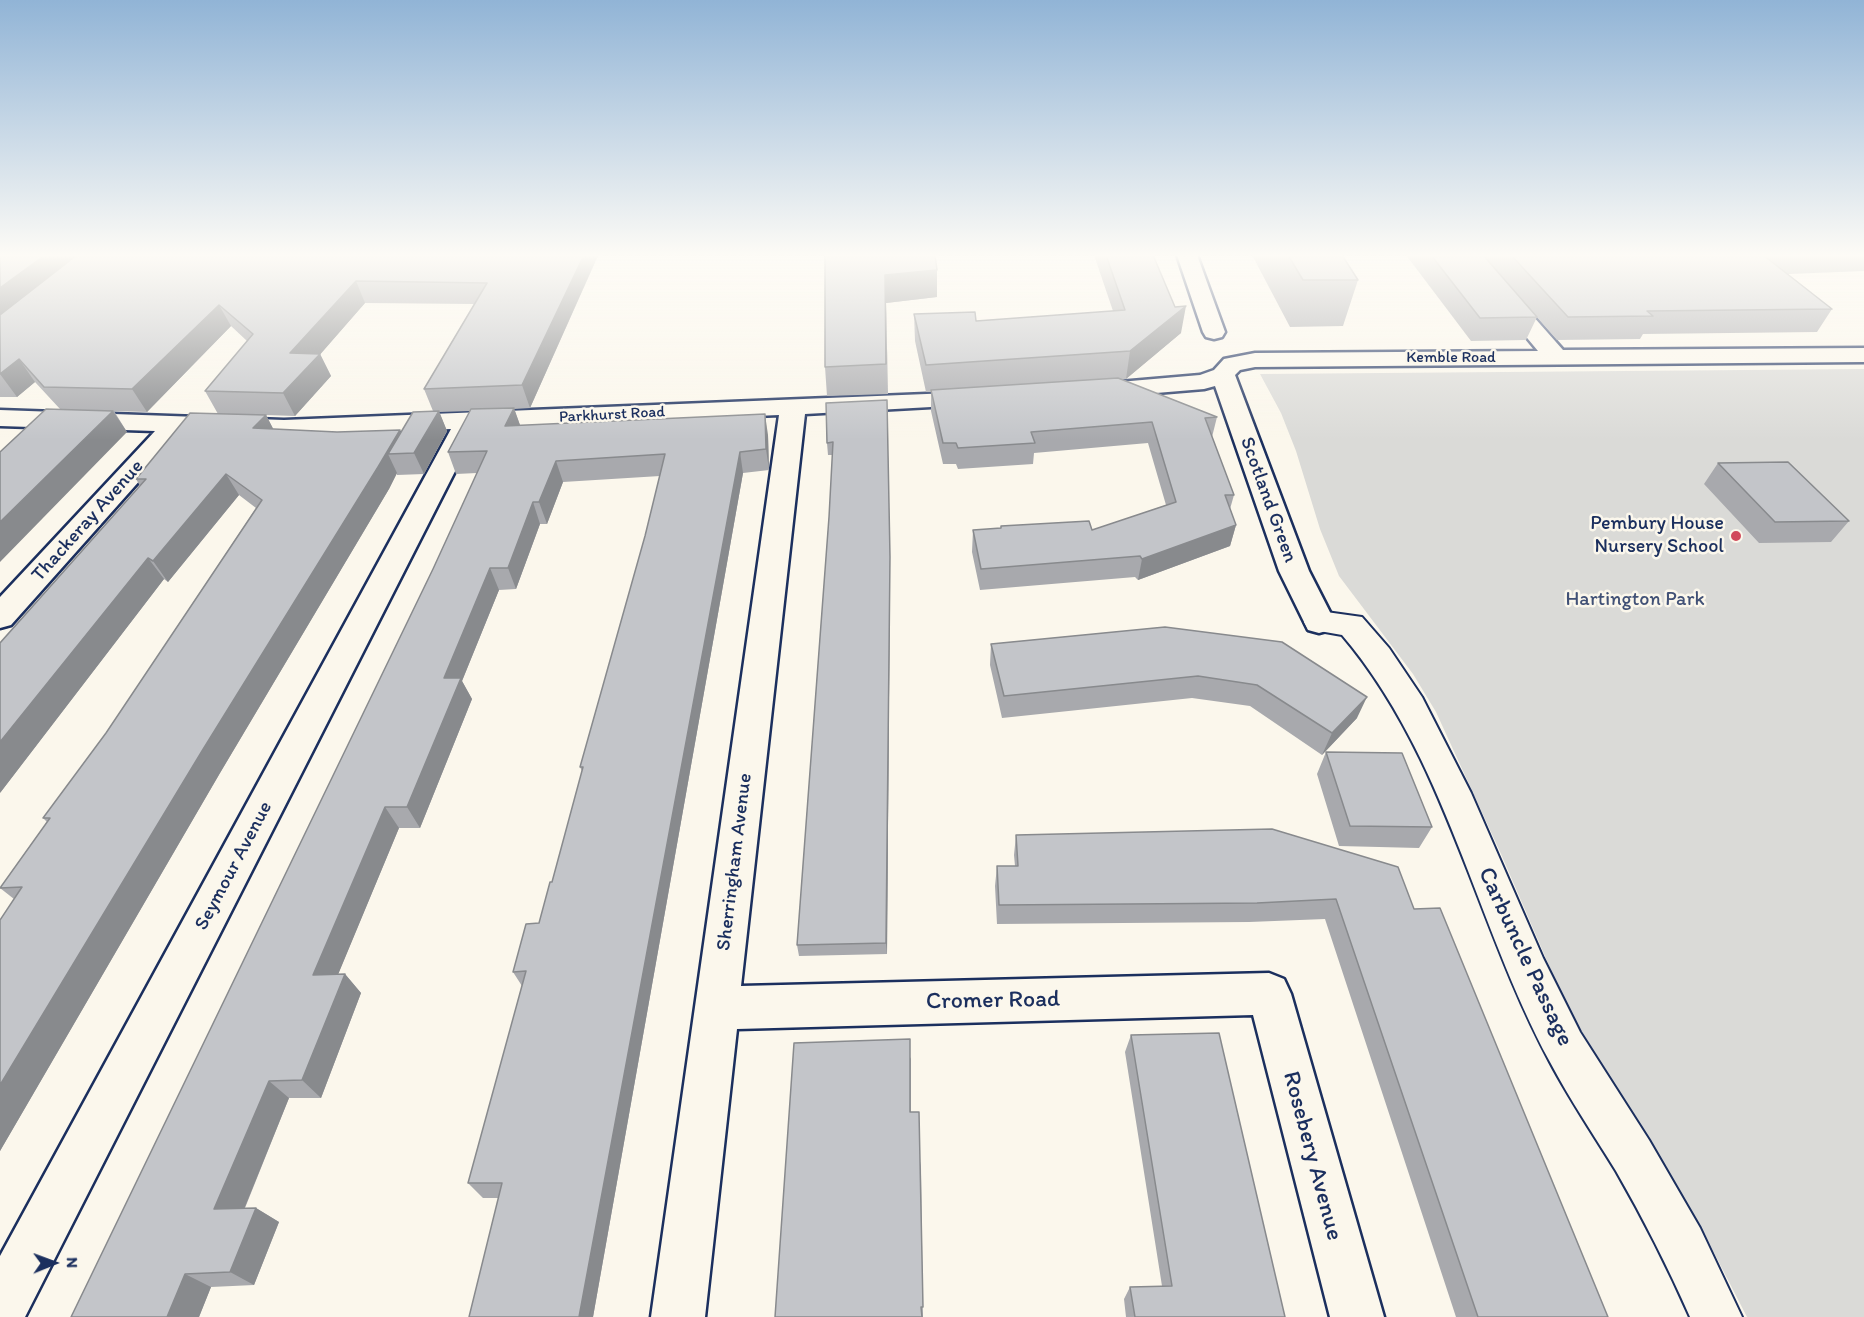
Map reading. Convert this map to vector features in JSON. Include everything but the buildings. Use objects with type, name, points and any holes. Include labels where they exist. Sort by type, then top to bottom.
[{"type":"street","points":[[1209,316],[1214,332]]},
{"type":"street","points":[[1521,316],[1556,357]]},
{"type":"street","name":"Kemble Road","points":[[1223,375],[1232,364],[1255,360],[1864,355]]},
{"type":"street","points":[[1071,393],[1204,382],[1223,375]]},
{"type":"street","name":"Scotland Green","points":[[1223,375],[1294,571],[1319,622]]},
{"type":"street","name":"Parkhurst Road","points":[[0,418],[284,428],[996,398]]},
{"type":"street","name":"Sherringham Avenue","points":[[678,1317],[793,407]]},
{"type":"street","name":"Seymour Avenue","points":[[0,1310],[468,421]]},
{"type":"street","name":"Thackeray Avenue","points":[[0,617],[175,425]]},
{"type":"street","name":"Carbuncle Passage","points":[[1319,622],[1351,625],[1378,656],[1406,697],[1448,783],[1528,970],[1565,1047],[1633,1156],[1683,1245],[1716,1317]]},
{"type":"street","name":"Cromer Road","points":[[717,1008],[1269,994]]},
{"type":"street","name":"Rosebery Avenue","points":[[1269,994],[1357,1317]]},
{"type":"green space","name":"Hartington Park","points":[[1864,369],[1864,1317],[1747,1317],[1709,1243],[1566,1005],[1501,854],[1436,712],[1413,674],[1339,576],[1320,529],[1296,451],[1281,413],[1260,374]]},
{"type":"place","name":"Pembury House Nursery School","points":[[1736,536]]}]
